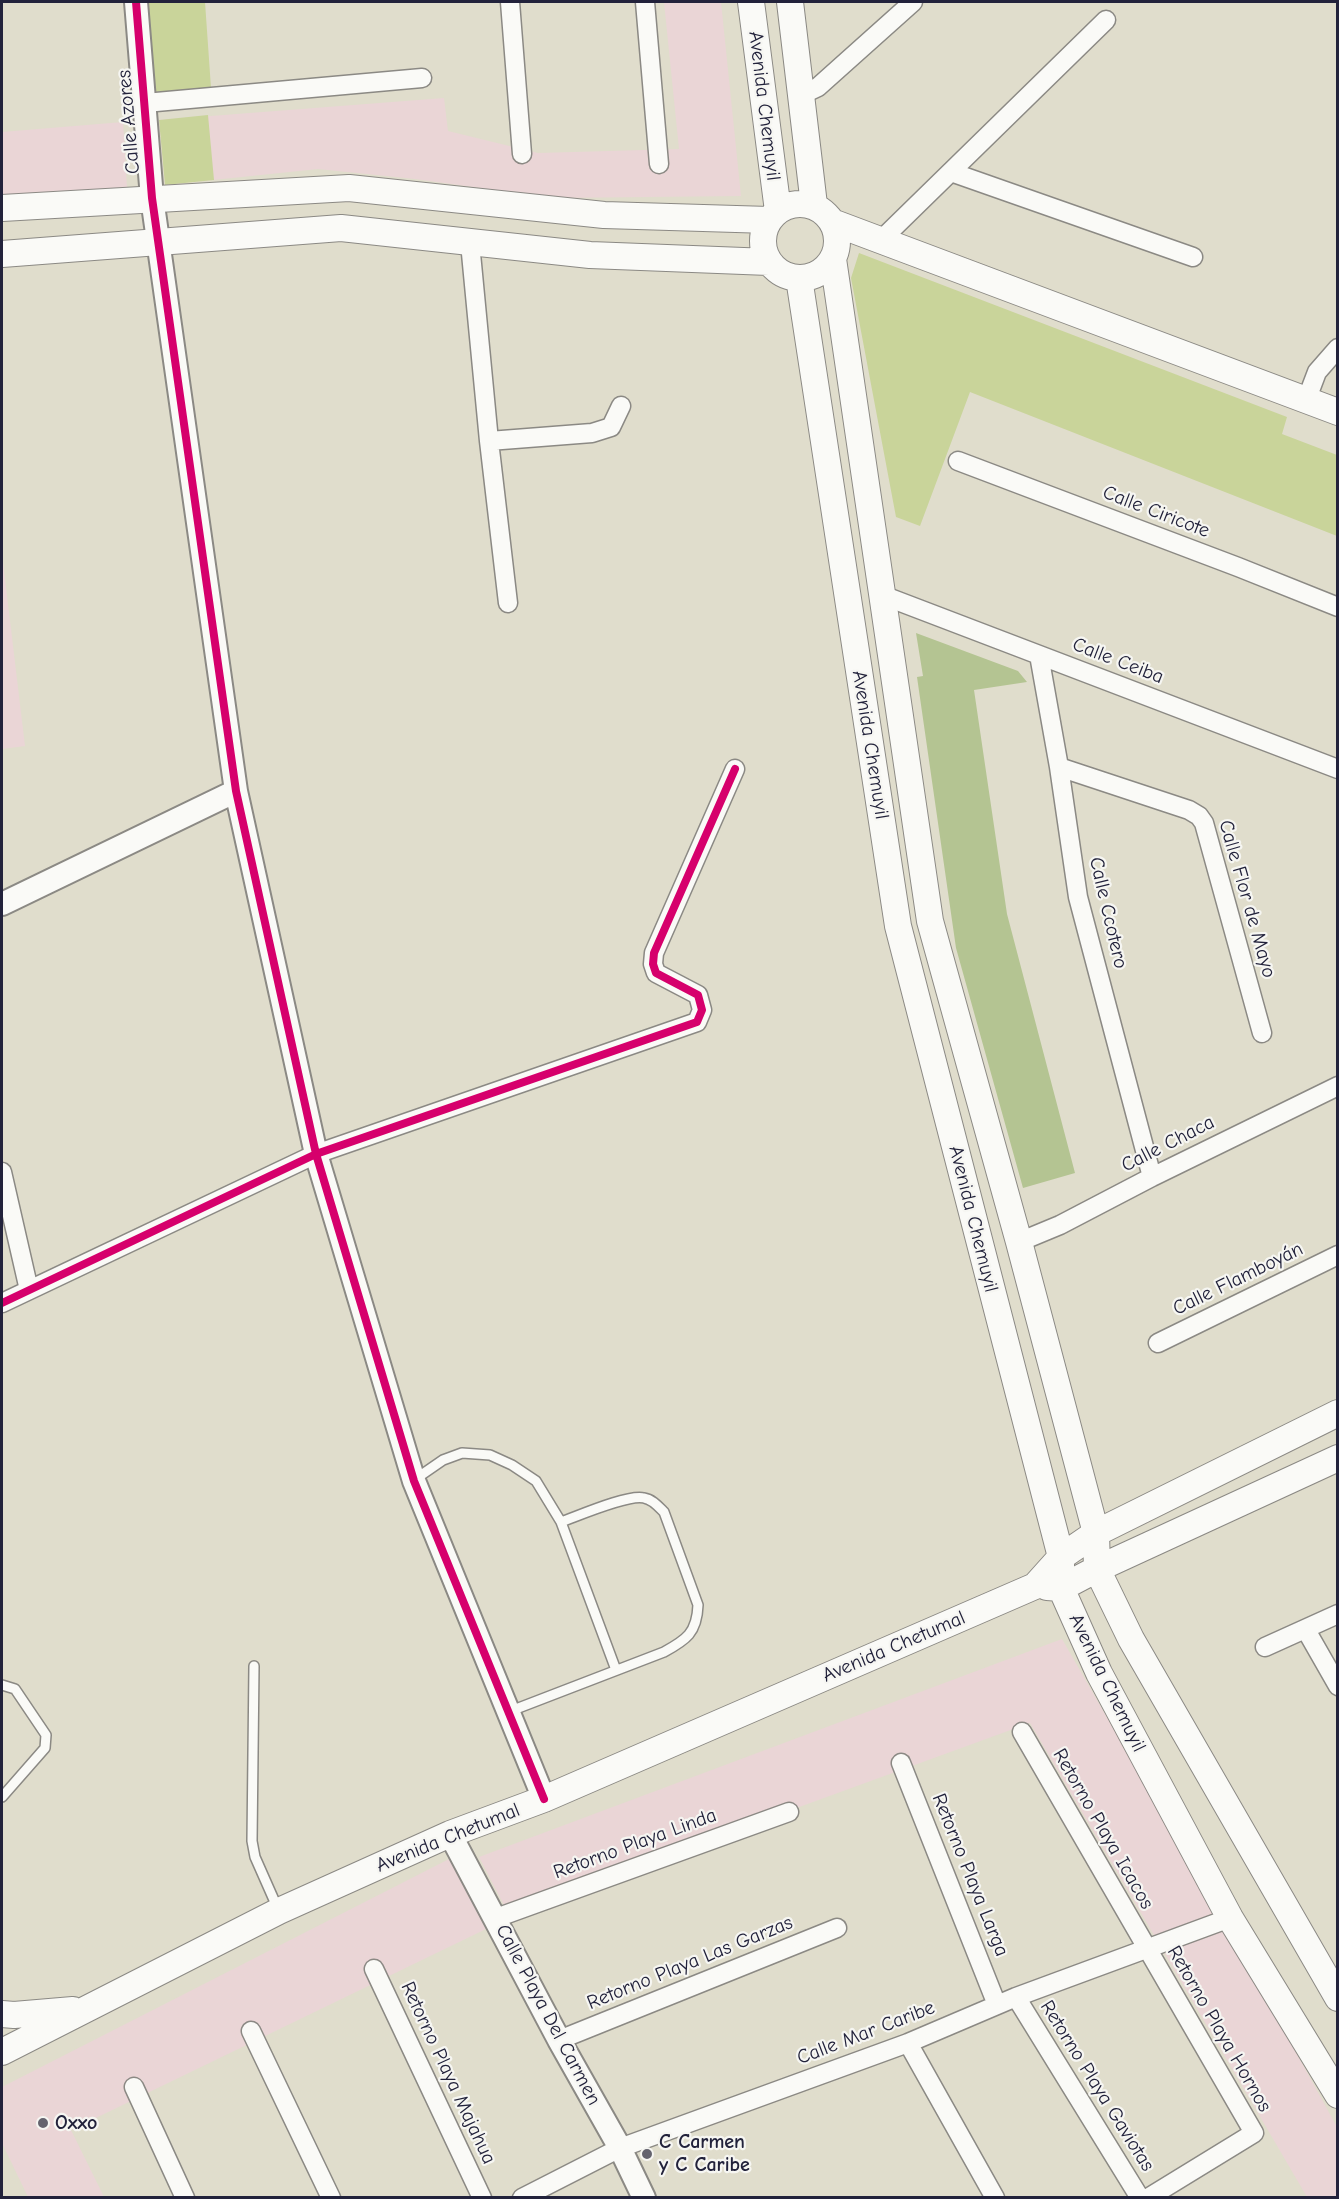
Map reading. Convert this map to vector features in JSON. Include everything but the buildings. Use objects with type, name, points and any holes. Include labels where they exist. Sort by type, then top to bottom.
[{"type":"main road","name":"Avenida Chemuyil","points":[[751,2],[773,215]]},
{"type":"main road","name":"Avenida Chemuyil","points":[[790,2],[801,96],[823,214]]},
{"type":"main road","points":[[2,208],[349,188],[604,215],[773,215]]},
{"type":"main road","points":[[823,214],[837,234],[837,247],[833,259],[819,273],[799,278],[777,271],[764,252],[764,230],[773,215],[789,205],[801,203],[882,239],[1338,412]]},
{"type":"main road","points":[[2,254],[158,240],[341,228],[590,255],[769,262]]},
{"type":"main road","name":"Avenida Chemuyil","points":[[833,259],[930,921],[1019,1242],[1096,1533],[1097,1569],[1131,1639],[1338,1998]]},
{"type":"main road","name":"Avenida Chemuyil","points":[[799,278],[898,926],[1060,1557],[1061,1588],[1098,1673],[1230,1918],[1335,2086]]},
{"type":"main road","name":"Avenida Chetumal","points":[[2,2052],[279,1911],[450,1834],[544,1799],[1035,1586],[1060,1557],[1096,1533],[1338,1413]]},
{"type":"main road","points":[[1061,1588],[1097,1569],[1338,1458]]},
{"type":"main road","name":"Avenida Chetumal","points":[[1035,1586],[1061,1588]]},
{"type":"main road","points":[[2,2014],[85,2009]]},
{"type":"street","name":"Calle Azores","points":[[136,2],[152,198],[236,791],[316,1154],[414,1480],[544,1799]]},
{"type":"street","points":[[510,2],[522,154]]},
{"type":"street","points":[[645,2],[659,164]]},
{"type":"street","points":[[801,96],[818,87],[913,2]]},
{"type":"street","points":[[882,239],[1106,20]]},
{"type":"street","points":[[145,103],[422,78]]},
{"type":"street","points":[[951,172],[1193,257]]},
{"type":"street","points":[[470,243],[489,441],[508,603]]},
{"type":"street","points":[[1306,401],[1317,372],[1338,348]]},
{"type":"street","points":[[489,441],[592,433],[611,427],[621,406]]},
{"type":"street","name":"Calle Ciricote","points":[[958,461],[1338,607]]},
{"type":"street","name":"Calle Ceiba","points":[[882,595],[1336,773]]},
{"type":"street","name":"Calle Ccotero","points":[[1039,655],[1059,767],[1078,897],[1152,1177]]},
{"type":"street","name":"Calle Flor de Mayo","points":[[1059,767],[1189,810],[1199,816],[1204,824],[1262,1034]]},
{"type":"street","points":[[2,1303],[316,1154],[697,1022],[702,1010],[698,995],[656,973],[653,964],[654,953],[735,769]]},
{"type":"street","points":[[2,904],[236,791]]},
{"type":"street","points":[[898,926],[930,921]]},
{"type":"street","name":"Calle Chaca","points":[[1019,1242],[1060,1225],[1338,1086]]},
{"type":"street","points":[[2,1172],[29,1290]]},
{"type":"street","name":"Calle Flamboyán","points":[[1158,1343],[1338,1255]]},
{"type":"street","points":[[1264,1647],[1338,1614]]},
{"type":"street","points":[[1306,1629],[1338,1686]]},
{"type":"street","name":"Retorno Playa Icacos","points":[[1022,1732],[1146,1948]]},
{"type":"street","name":"Retorno Playa Larga","points":[[901,1763],[998,2005]]},
{"type":"street","name":"Retorno Playa Linda","points":[[496,1918],[789,1812]]},
{"type":"street","name":"Calle Playa Del Carmen","points":[[450,1834],[559,2040],[620,2148],[644,2198]]},
{"type":"street","name":"Calle Mar Caribe","points":[[522,2198],[620,2148],[908,2043],[1016,1997],[1230,1918]]},
{"type":"street","name":"Retorno Playa Las Garzas","points":[[559,2040],[837,1928]]},
{"type":"street","name":"Retorno Playa Hornos","points":[[1146,1948],[1254,2133],[1148,2198]]},
{"type":"street","name":"Retorno Playa Majahua","points":[[374,1969],[482,2198]]},
{"type":"street","name":"Retorno Playa Gaviotas","points":[[1016,1997],[1140,2198]]},
{"type":"street","points":[[251,2031],[331,2198]]},
{"type":"street","points":[[908,2043],[995,2198]]},
{"type":"street","points":[[134,2087],[185,2198]]},
{"type":"lane","points":[[414,1480],[443,1460],[462,1453],[490,1455],[512,1465],[536,1481],[561,1522],[616,1671]]},
{"type":"lane","points":[[508,1712],[664,1652],[684,1641],[698,1617],[698,1605],[664,1512],[655,1503],[644,1498],[629,1498],[561,1522]]},
{"type":"lane","points":[[254,1666],[252,1842],[255,1857],[279,1911]]},
{"type":"lane","points":[[2,1684],[15,1689],[46,1735],[46,1741],[45,1748],[2,1797]]},
{"type":"shaded area","points":[[664,2],[721,2],[741,196],[552,198],[415,179],[318,169],[165,185],[159,120],[444,98],[448,131],[538,153],[679,149]]},
{"type":"shaded area","points":[[123,122],[128,204],[2,211],[2,132]]},
{"type":"shaded area","points":[[2,554],[25,746],[2,749]]},
{"type":"shaded area","points":[[1062,1639],[1230,1932],[1337,2127],[1337,2197],[1307,2197],[1030,1723],[508,1913],[479,1857]]},
{"type":"shaded area","points":[[451,1858],[486,1929],[71,2130],[104,2197],[28,2197],[2,2143],[2,2087]]},
{"type":"green space","points":[[148,2],[205,2],[211,88],[155,92]]},
{"type":"green space","points":[[208,115],[214,180],[165,185],[159,120]]},
{"type":"green space","points":[[859,253],[1287,417],[1282,434],[1337,455],[1337,536],[970,392],[920,526],[896,517],[851,278]]},
{"type":"green space","points":[[916,633],[1018,671],[1027,682],[974,690],[1007,914],[1075,1173],[1023,1188],[956,948],[917,677],[923,676]]},
{"type":"cycle path","points":[[136,2],[152,198],[236,791],[316,1154],[414,1481],[544,1799]]},
{"type":"cycle path","points":[[2,1303],[316,1154],[697,1022],[702,1010],[698,995],[656,973],[653,964],[654,953],[735,769]]},
{"type":"place","name":"Oxxo","points":[[43,2123]]},
{"type":"place","name":"C Carmen y C Caribe","points":[[647,2154]]}]
